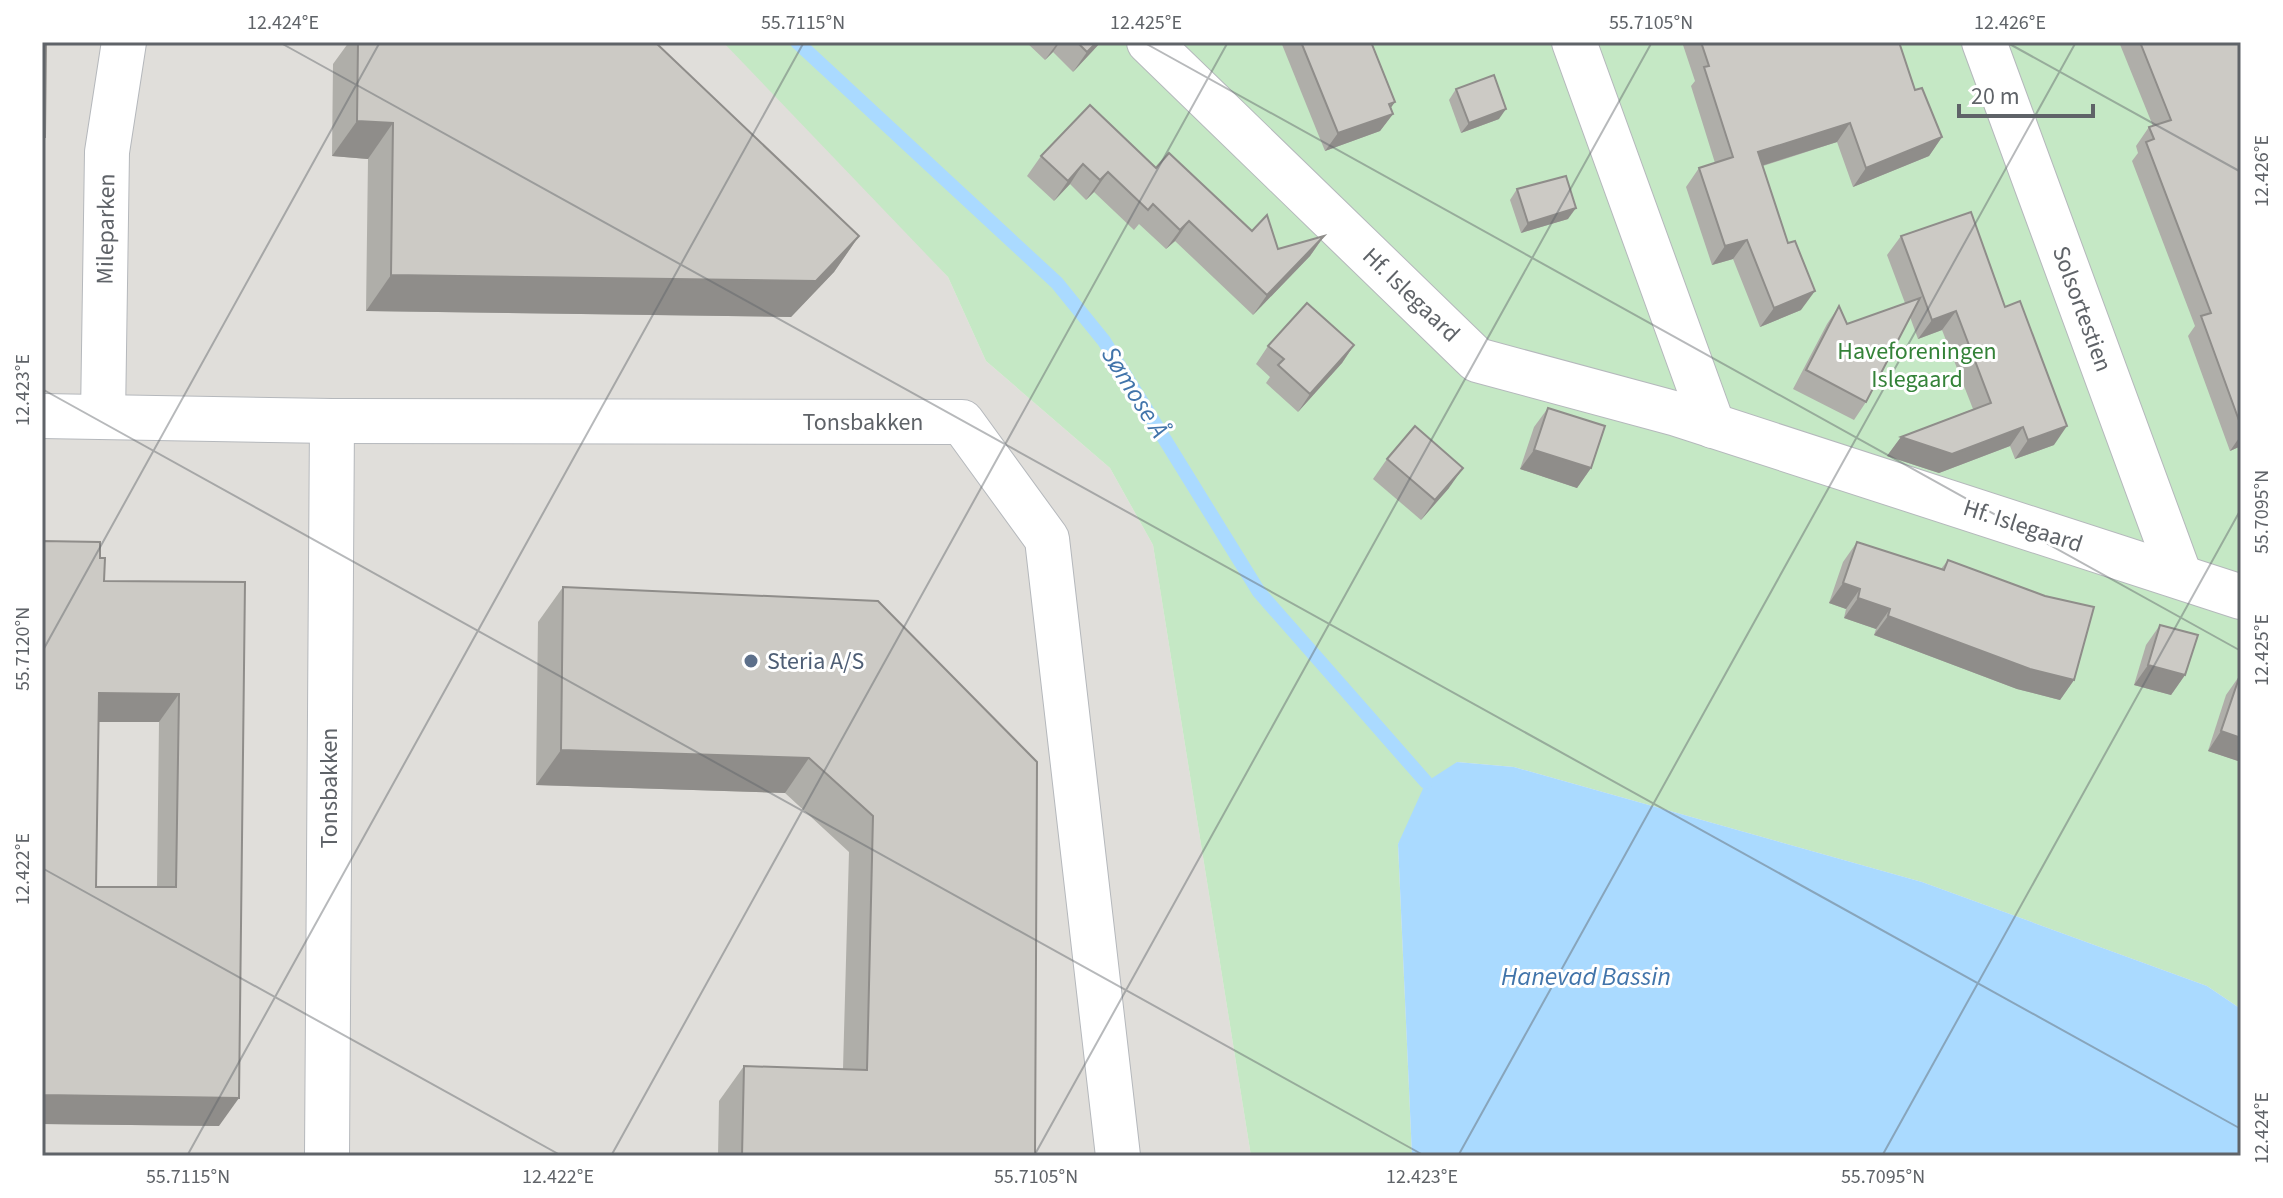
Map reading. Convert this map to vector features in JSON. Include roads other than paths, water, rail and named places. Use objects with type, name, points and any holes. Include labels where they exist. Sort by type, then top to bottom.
[{"type":"street","name":"Mileparken","points":[[103,417],[107,152],[124,42]]},
{"type":"street","points":[[1574,42],[1713,426]]},
{"type":"street","name":"Solsortestien","points":[[1984,42],[2180,576]]},
{"type":"street","name":"Hf. Islegaard","points":[[1160,48],[1477,360],[1677,414],[2241,597]]},
{"type":"street","name":"Tonsbakken","points":[[42,416],[332,421],[962,422],[1047,539],[1118,1156]]},
{"type":"street","name":"Tonsbakken","points":[[327,1156],[332,421]]},
{"type":"water","name":"Hanevad Bassin","points":[[1457,762],[1514,767],[1922,882],[2207,986],[2241,1009],[2241,1156],[1412,1156],[1398,844],[1426,782]]},
{"type":"waterway","name":"Sømose Å","points":[[797,42],[1057,283],[1104,341],[1259,592],[1426,782]]},
{"type":"place","name":"Steria A/S","points":[[751,661]]},
{"type":"park label","name":"Haveforeningen Islegaard","points":[[1917,365]]}]
